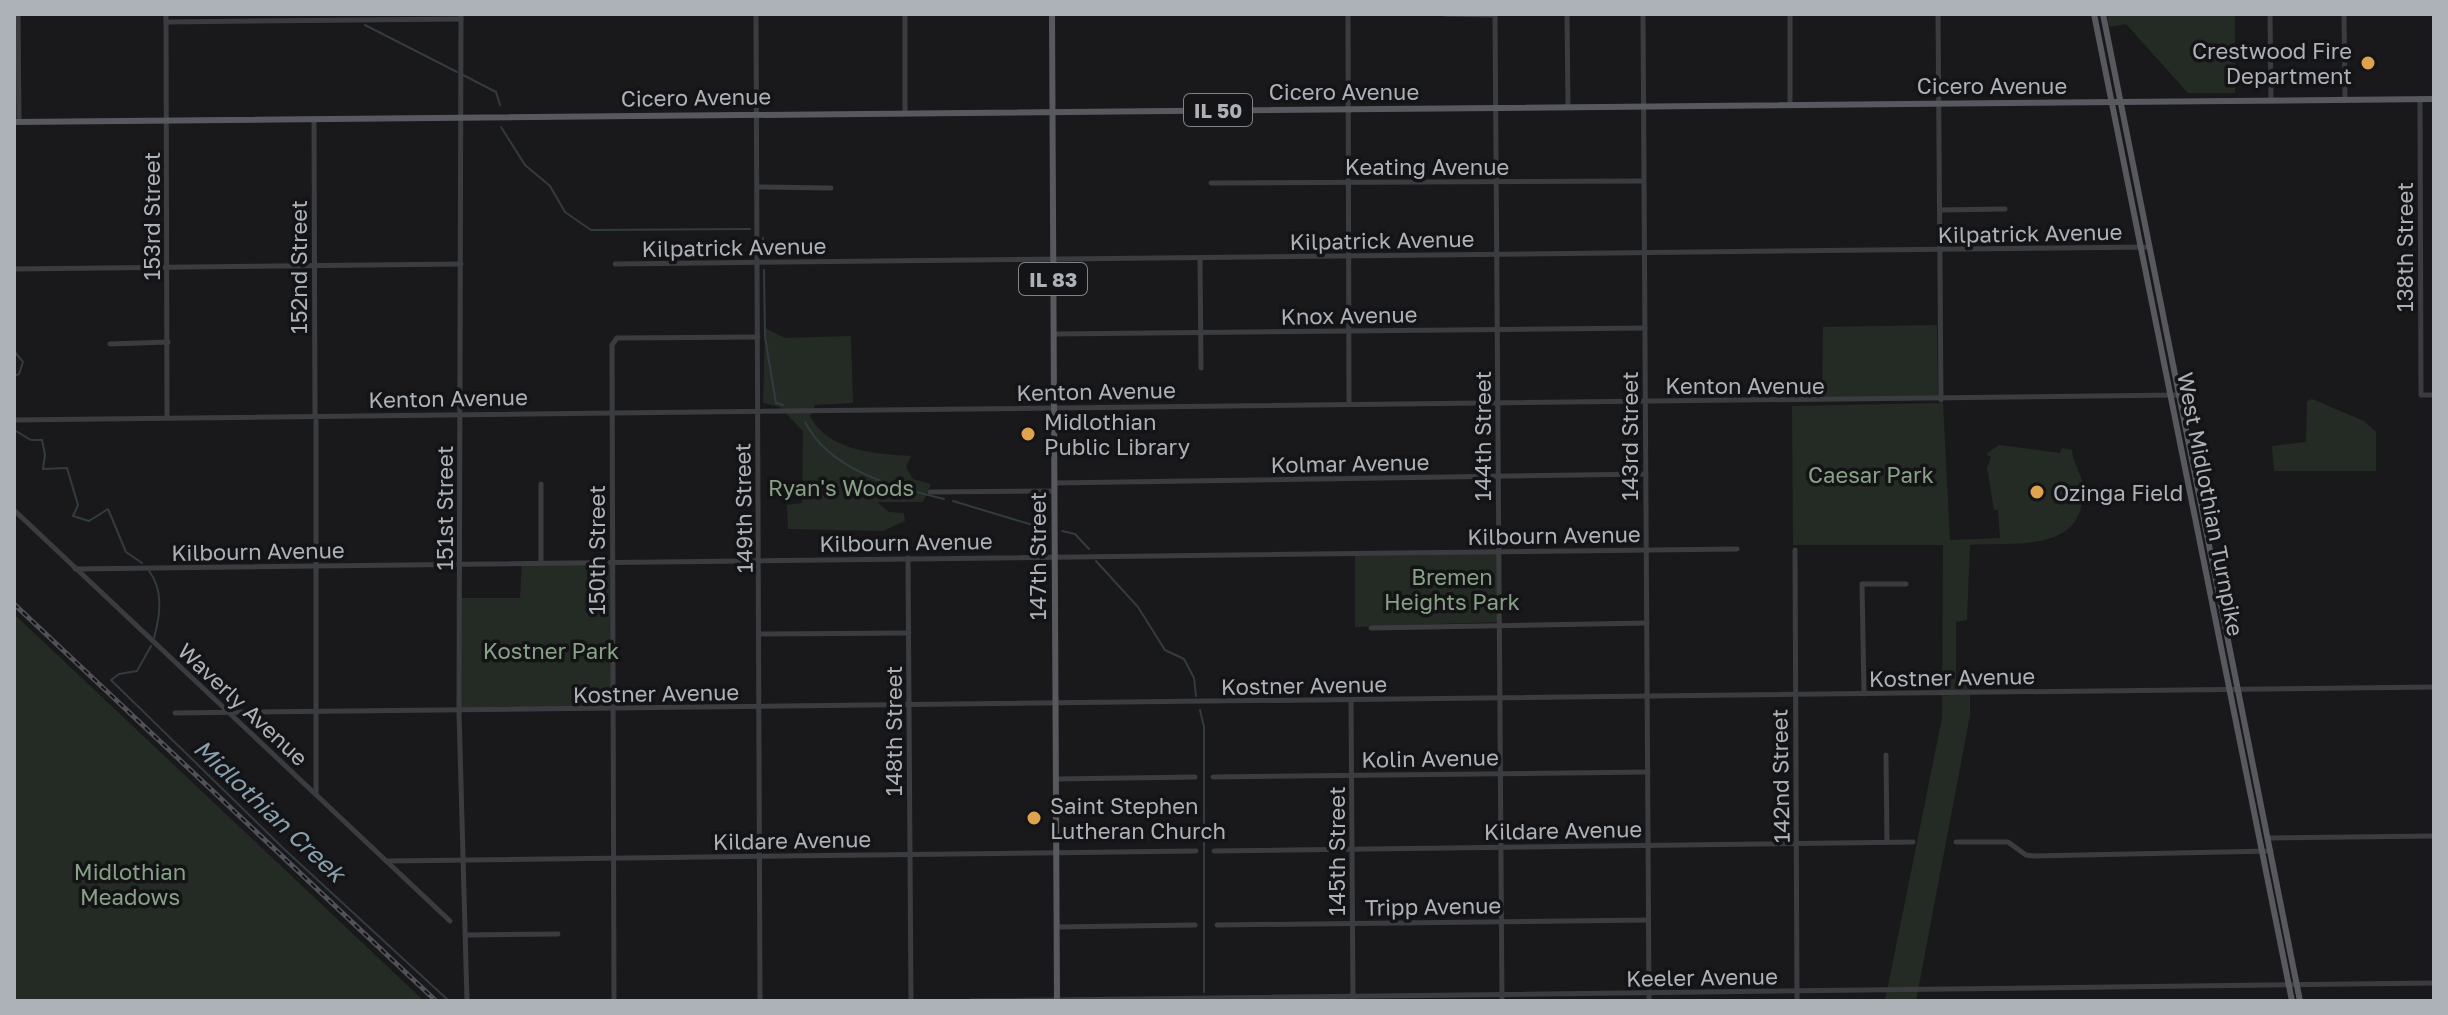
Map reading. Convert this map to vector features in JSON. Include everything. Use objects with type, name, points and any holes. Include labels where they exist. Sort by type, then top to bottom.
[{"type":"main road","name":"147th Street","points":[[1052,14],[1057,1000]]},
{"type":"main road","name":"West Midlothian Turnpike","points":[[2094,14],[2292,1001]]},
{"type":"main road","name":"West Midlothian Turnpike","points":[[2103,14],[2300,1001]]},
{"type":"main road","name":"Cicero Avenue","points":[[16,122],[2434,99]]},
{"type":"street","points":[[16,122],[18,14]]},
{"type":"street","name":"153rd Street","points":[[166,14],[167,417]]},
{"type":"street","name":"149th Street","points":[[756,14],[760,1001]]},
{"type":"street","points":[[905,14],[905,113]]},
{"type":"street","points":[[1348,14],[1349,404]]},
{"type":"street","points":[[1445,15],[1495,14]]},
{"type":"street","name":"144th Street","points":[[1495,14],[1502,998]]},
{"type":"street","points":[[1567,14],[1568,107]]},
{"type":"street","name":"143rd Street","points":[[1643,14],[1649,1001]]},
{"type":"street","points":[[1790,14],[1790,105]]},
{"type":"street","points":[[1938,14],[1941,400]]},
{"type":"street","points":[[2270,14],[2271,101]]},
{"type":"street","points":[[2344,14],[2345,100]]},
{"type":"street","points":[[166,22],[461,16]]},
{"type":"street","name":"151st Street","points":[[461,16],[459,712],[462,854],[466,861],[467,1001]]},
{"type":"street","name":"138th Street","points":[[2420,99],[2421,395],[2434,395]]},
{"type":"street","name":"152nd Street","points":[[314,119],[316,793]]},
{"type":"street","name":"Keating Avenue","points":[[1211,183],[1643,181]]},
{"type":"street","points":[[758,187],[831,188]]},
{"type":"street","points":[[1940,210],[2005,209]]},
{"type":"street","name":"Kilpatrick Avenue","points":[[615,264],[2150,247]]},
{"type":"street","points":[[1200,258],[1201,368]]},
{"type":"street","points":[[14,269],[461,264]]},
{"type":"street","name":"Knox Avenue","points":[[1054,334],[1645,328]]},
{"type":"street","name":"150th Street","points":[[614,1001],[613,340],[758,337]]},
{"type":"street","points":[[110,344],[168,342]]},
{"type":"street","name":"Kenton Avenue","points":[[14,420],[2179,395]]},
{"type":"street","name":"Kolmar Avenue","points":[[930,492],[1646,474]]},
{"type":"street","points":[[541,484],[541,563]]},
{"type":"street","name":"Waverly Avenue","points":[[14,510],[450,921]]},
{"type":"street","name":"Kilbourn Avenue","points":[[75,569],[1737,549]]},
{"type":"street","name":"142nd Street","points":[[1795,550],[1797,1001]]},
{"type":"street","name":"148th Street","points":[[908,558],[911,1001]]},
{"type":"street","points":[[1864,694],[1862,584],[1906,584]]},
{"type":"street","points":[[1371,628],[1647,623]]},
{"type":"street","points":[[760,634],[909,633]]},
{"type":"street","name":"Kostner Avenue","points":[[175,713],[2434,687]]},
{"type":"street","name":"145th Street","points":[[1351,700],[1353,999]]},
{"type":"street","points":[[1886,755],[1887,842]]},
{"type":"street","name":"Kolin Avenue","points":[[1213,777],[1648,772]]},
{"type":"street","points":[[1056,779],[1195,777]]},
{"type":"street","points":[[2259,838],[2434,836]]},
{"type":"street","name":"Kildare Avenue","points":[[1214,851],[1913,842]]},
{"type":"street","points":[[1956,842],[2008,842],[2026,855],[2034,856],[2271,851]]},
{"type":"street","name":"Kildare Avenue","points":[[388,861],[1196,851]]},
{"type":"street","name":"Tripp Avenue","points":[[1217,925],[1649,920]]},
{"type":"street","points":[[1056,927],[1195,925]]},
{"type":"street","points":[[466,935],[558,934]]},
{"type":"street","name":"Keeler Avenue","points":[[971,1001],[1502,998],[1649,993],[2434,983]]},
{"type":"green space","points":[[2107,14],[2235,14],[2235,93],[2188,93],[2126,24],[2109,27]]},
{"type":"green space","points":[[1937,325],[1938,396],[1822,397],[1823,327]]},
{"type":"green space","name":"Ryan's Woods","points":[[765,328],[785,338],[851,336],[853,403],[815,405],[810,416],[818,428],[841,444],[868,452],[911,456],[906,467],[913,479],[931,484],[923,502],[877,502],[889,512],[904,513],[905,521],[883,531],[788,529],[787,505],[802,503],[803,431],[780,407],[763,403]]},
{"type":"green space","points":[[2312,399],[2364,421],[2376,432],[2376,471],[2274,471],[2272,446],[2306,442],[2307,401]]},
{"type":"green space","name":"Caesar Park","points":[[1943,403],[1950,540],[2000,538],[1998,510],[1994,510],[1987,468],[1991,457],[1986,454],[1999,445],[2060,453],[2062,448],[2072,450],[2083,491],[2080,512],[2071,526],[2058,535],[2024,543],[1970,545],[1967,620],[1956,622],[1956,682],[1970,682],[1970,715],[1916,1001],[1885,1001],[1942,718],[1943,545],[1793,545],[1792,406]]},
{"type":"green space","name":"Bremen Heights Park","points":[[1497,554],[1497,622],[1355,627],[1355,556]]},
{"type":"green space","name":"Kostner Park","points":[[612,562],[612,710],[459,712],[460,598],[520,598],[522,563]]},
{"type":"green space","name":"Midlothian Meadows","points":[[14,614],[424,1001],[14,1001]]},
{"type":"waterway","points":[[365,25],[457,72]]},
{"type":"waterway","points":[[463,75],[496,92],[500,105]]},
{"type":"waterway","points":[[501,127],[525,165],[550,186],[565,212],[591,230],[750,229]]},
{"type":"waterway","points":[[763,238],[764,255]]},
{"type":"waterway","points":[[764,270],[765,337],[776,403],[783,405]]},
{"type":"waterway","name":"Midlothian Creek","points":[[14,351],[23,362],[19,374],[14,376]]},
{"type":"waterway","points":[[805,422],[816,439],[847,465],[885,482],[944,499]]},
{"type":"waterway","name":"Midlothian Creek","points":[[14,430],[31,440],[42,440],[45,455],[43,469],[67,468],[78,505],[73,516],[89,521],[108,509],[126,552],[142,563]]},
{"type":"waterway","points":[[953,501],[1049,530]]},
{"type":"waterway","points":[[1062,531],[1075,534],[1089,549]]},
{"type":"waterway","points":[[1096,561],[1138,607],[1165,650],[1184,659],[1194,678],[1196,696]]},
{"type":"waterway","name":"Midlothian Creek","points":[[149,571],[159,595],[154,638]]},
{"type":"waterway","name":"Midlothian Creek","points":[[151,646],[137,671],[119,674],[111,680],[284,849],[449,1001]]},
{"type":"waterway","points":[[1200,710],[1204,727],[1204,992]]},
{"type":"railway","points":[[14,604],[436,1001]]},
{"type":"place","name":"Crestwood Fire Department","points":[[2368,63]]},
{"type":"place","name":"Midlothian Public Library","points":[[1028,434]]},
{"type":"place","name":"Ozinga Field","points":[[2037,492]]},
{"type":"place","name":"Saint Stephen Lutheran Church","points":[[1034,818]]}]
